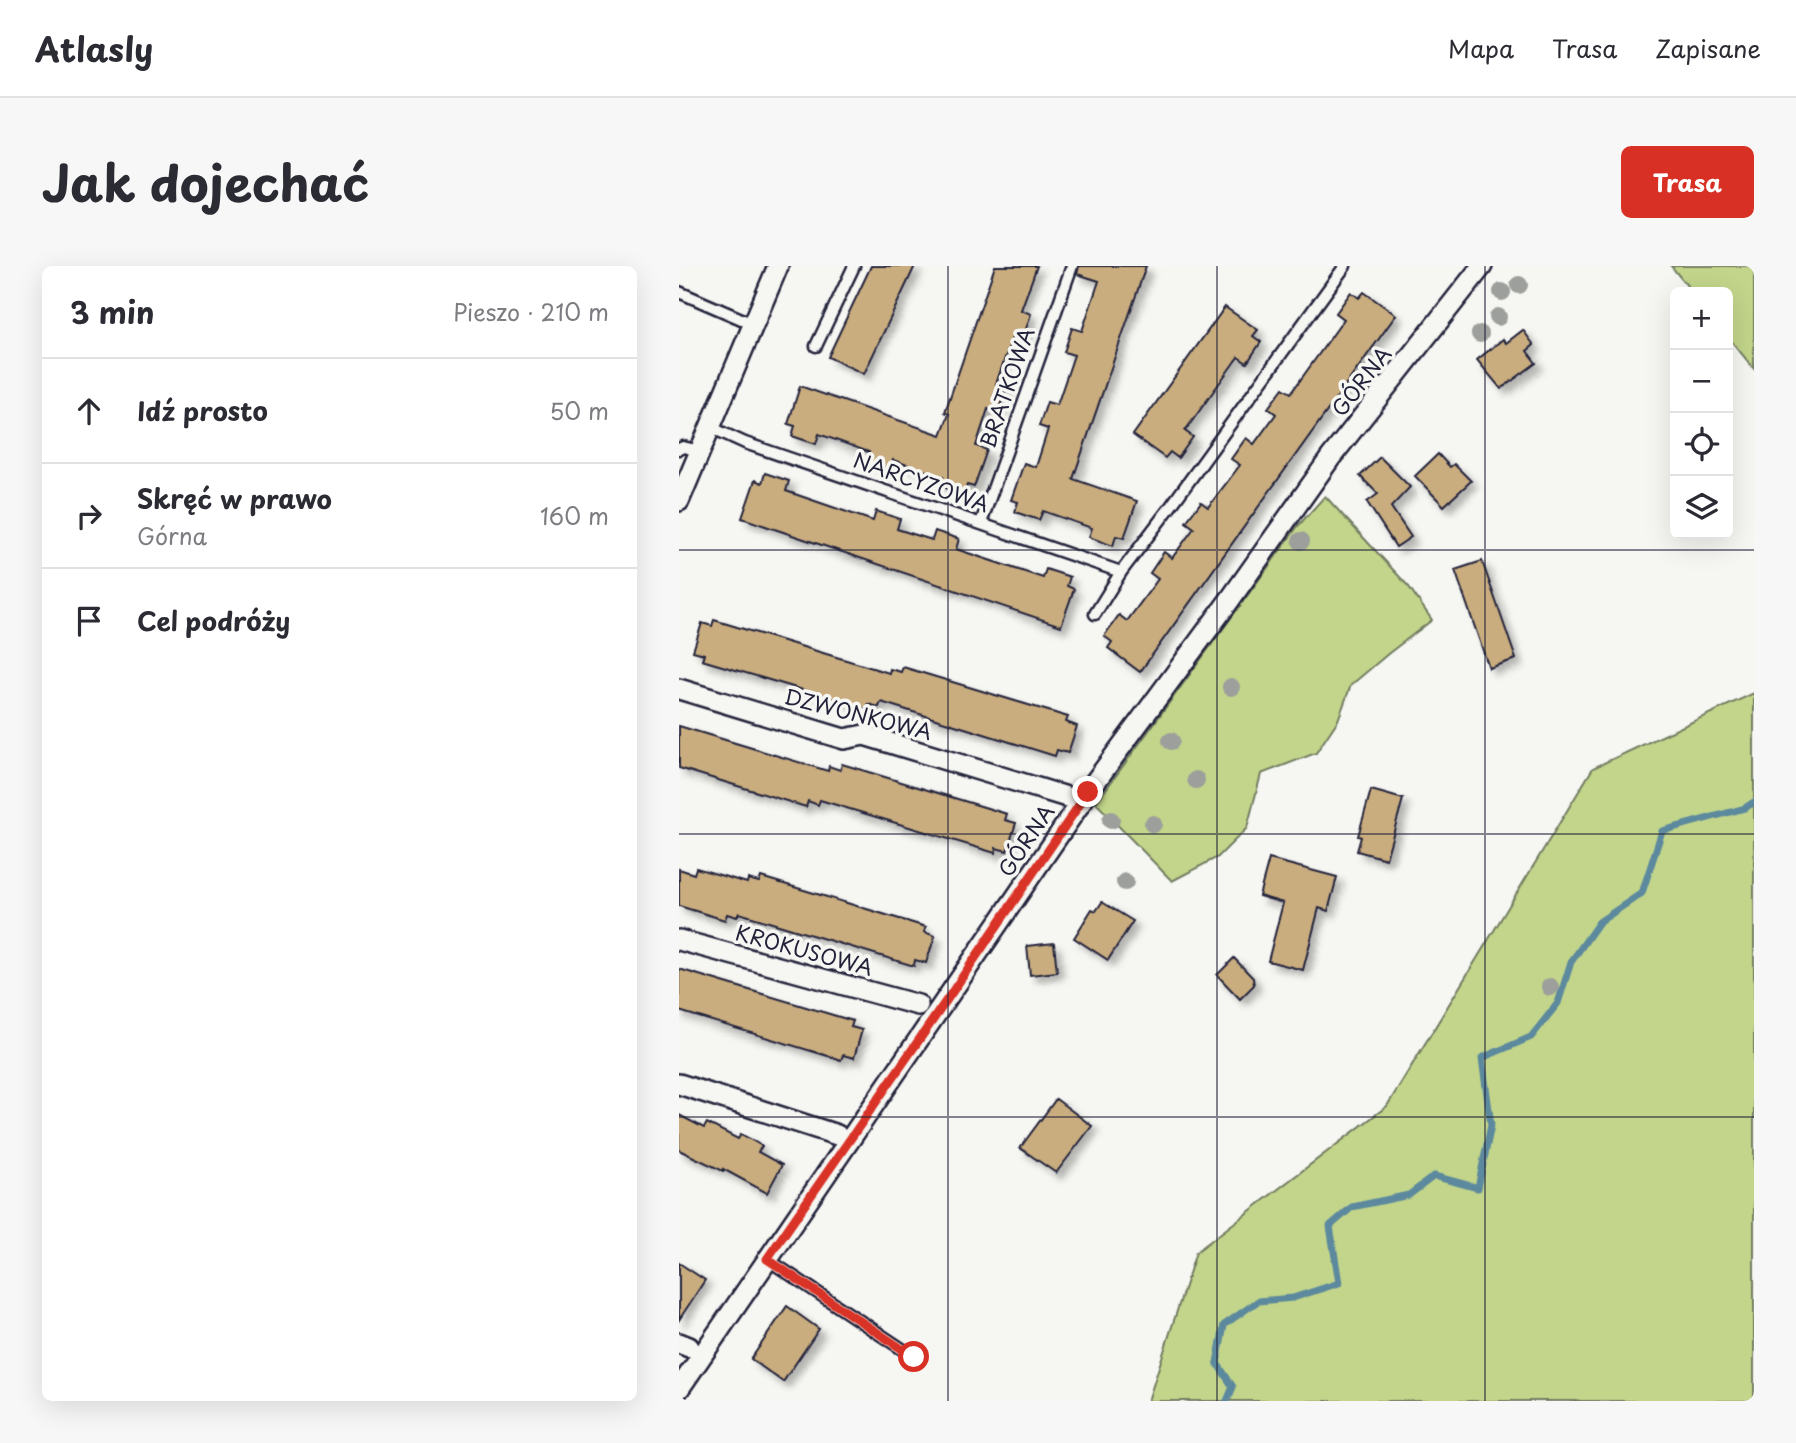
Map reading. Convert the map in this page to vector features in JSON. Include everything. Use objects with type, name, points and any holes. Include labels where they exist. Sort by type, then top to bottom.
[{"type":"street","points":[[679,501],[778,266]]},
{"type":"street","name":"GÓRNA","points":[[679,1389],[1095,782],[1331,457],[1482,266]]},
{"type":"street","name":"DZWONKOWA","points":[[679,689],[844,739],[864,735],[1067,797]]},
{"type":"street","name":"KROKUSOWA","points":[[679,940],[918,1005]]},
{"type":"street","points":[[679,1084],[837,1135]]},
{"type":"lane","points":[[816,346],[854,266]]},
{"type":"lane","name":"BRATKOWA","points":[[981,523],[1072,266]]},
{"type":"lane","points":[[1095,614],[1121,572],[1345,266]]},
{"type":"lane","points":[[679,292],[753,324]]},
{"type":"lane","name":"NARCYZOWA","points":[[710,427],[745,443],[1121,572]]},
{"type":"lane","points":[[679,449],[683,447],[700,451]]},
{"type":"lane","points":[[767,1259],[914,1357]]},
{"type":"green space","points":[[1671,266],[1754,266],[1754,369],[1733,343],[1733,287],[1688,287]]},
{"type":"green space","points":[[1325,496],[1409,587],[1432,620],[1351,685],[1338,720],[1316,753],[1261,774],[1247,828],[1218,857],[1172,881],[1096,803],[1298,526]]},
{"type":"green space","points":[[1754,693],[1754,1401],[1148,1401],[1196,1252],[1387,1106],[1593,768]]},
{"type":"building","points":[[871,266],[915,266],[864,374],[828,357]]},
{"type":"building","points":[[995,266],[1037,266],[1021,310],[1031,314],[1023,338],[1013,335],[996,384],[1006,388],[998,412],[988,409],[976,446],[987,450],[974,487],[967,485],[964,494],[940,486],[943,477],[893,460],[890,470],[866,461],[869,452],[819,434],[816,444],[792,436],[795,426],[788,424],[800,386],[941,435],[949,414],[945,412]]},
{"type":"building","points":[[1079,266],[1146,266],[1073,479],[1137,501],[1124,538],[1116,536],[1113,546],[1089,537],[1092,528],[1043,511],[1039,520],[1015,512],[1018,502],[1011,500],[1024,463],[1036,467],[1048,429],[1039,426],[1047,402],[1057,405],[1074,355],[1064,352],[1072,328],[1082,331],[1099,281],[1077,274]]},
{"type":"building","points":[[1351,292],[1359,298],[1364,292],[1396,315],[1140,672],[1108,648],[1112,642],[1104,636],[1119,615],[1127,621],[1158,579],[1150,573],[1164,552],[1172,558],[1194,528],[1186,522],[1201,502],[1208,507],[1240,465],[1231,459],[1246,438],[1254,444],[1276,414],[1268,408],[1283,388],[1291,393],[1344,319],[1336,313]]},
{"type":"building","points":[[1225,307],[1258,330],[1253,336],[1261,342],[1247,363],[1238,357],[1185,431],[1193,437],[1178,458],[1170,452],[1165,458],[1133,435]]},
{"type":"building","points":[[1523,330],[1534,345],[1527,351],[1536,363],[1501,389],[1477,360],[1503,339],[1506,343]]},
{"type":"building","points":[[1438,454],[1450,467],[1454,464],[1471,481],[1444,506],[1415,476]]},
{"type":"building","points":[[1380,457],[1410,487],[1391,507],[1411,537],[1396,547],[1367,502],[1378,494],[1360,476]]},
{"type":"building","points":[[765,473],[789,481],[786,491],[873,521],[876,511],[900,519],[897,529],[932,540],[935,531],[959,539],[956,549],[1043,578],[1046,569],[1070,577],[1067,586],[1074,589],[1061,626],[742,518],[755,480],[762,483]]},
{"type":"building","points":[[1482,561],[1516,659],[1489,668],[1455,570]]},
{"type":"building","points":[[714,620],[889,673],[890,669],[901,672],[903,667],[1068,717],[1066,722],[1077,726],[1068,753],[1057,750],[1055,756],[881,702],[879,707],[868,704],[867,709],[702,660],[704,654],[693,651],[702,623],[712,626]]},
{"type":"building","points":[[679,726],[828,771],[829,766],[840,770],[842,764],[1007,814],[1005,820],[1016,823],[1007,851],[996,848],[995,853],[820,800],[818,805],[808,801],[806,807],[679,768]]},
{"type":"building","points":[[1371,790],[1403,799],[1386,859],[1357,851],[1361,837],[1358,836]]},
{"type":"building","points":[[1269,859],[1337,877],[1328,911],[1319,908],[1303,970],[1268,961],[1283,903],[1259,896]]},
{"type":"building","points":[[696,868],[747,883],[748,879],[759,882],[761,877],[926,927],[924,932],[935,936],[926,963],[915,960],[914,966],[739,913],[737,917],[727,914],[725,920],[679,906],[679,869],[694,874]]},
{"type":"building","points":[[1102,902],[1133,921],[1108,960],[1074,938],[1092,909],[1096,911]]},
{"type":"building","points":[[1054,943],[1057,972],[1030,975],[1027,946]]},
{"type":"building","points":[[1234,958],[1253,978],[1254,985],[1240,999],[1217,975]]},
{"type":"building","points":[[679,969],[853,1021],[851,1027],[862,1030],[854,1058],[843,1055],[841,1060],[679,1011]]},
{"type":"building","points":[[1056,1099],[1092,1126],[1056,1173],[1020,1148]]},
{"type":"building","points":[[679,1115],[704,1128],[707,1123],[738,1139],[741,1134],[762,1146],[758,1152],[782,1165],[767,1193],[723,1169],[679,1150]]},
{"type":"building","points":[[679,1263],[705,1280],[679,1320]]},
{"type":"building","points":[[787,1306],[819,1329],[783,1382],[751,1359]]},
{"type":"waterway","points":[[1227,1401],[1233,1387],[1217,1363],[1224,1325],[1258,1301],[1293,1298],[1339,1283],[1330,1226],[1352,1207],[1409,1195],[1434,1176],[1478,1188],[1491,1125],[1482,1058],[1531,1037],[1558,1003],[1571,962],[1599,922],[1642,893],[1662,831],[1745,808],[1754,802]]},
{"type":"route","points":[[914,1357],[767,1259],[1088,792]]}]
